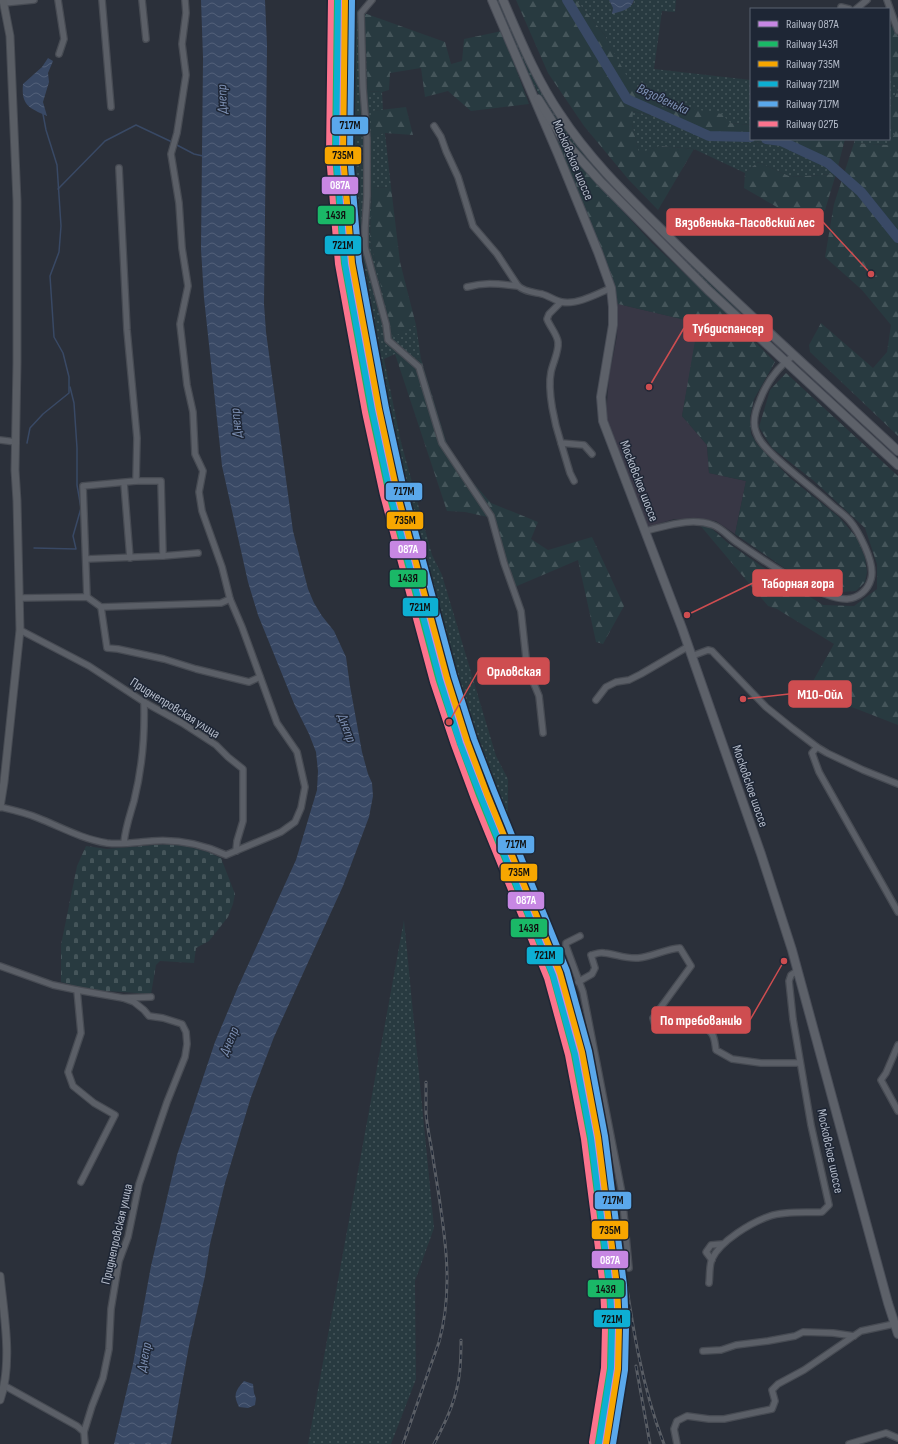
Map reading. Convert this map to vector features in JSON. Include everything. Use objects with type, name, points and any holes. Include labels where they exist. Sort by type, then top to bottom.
[{"type":"main road","name":"Московское шоссе","points":[[492,0],[598,252],[611,288],[613,325],[601,397],[603,421],[689,646],[761,854],[797,971],[898,1334]]},
{"type":"main road","points":[[503,0],[545,90],[559,114],[591,156],[717,283],[898,450]]},
{"type":"main road","points":[[520,68],[553,125],[583,164],[708,290],[898,465]]},
{"type":"street","points":[[34,0],[4,2],[10,36],[17,201],[15,470],[20,630],[0,807],[36,818],[85,838],[107,843],[178,840],[209,847],[226,855],[281,832],[295,822],[301,808],[305,787],[297,752],[277,723],[242,627],[230,599],[222,567],[202,511],[200,499],[199,492],[203,471],[195,454],[193,412],[186,385],[180,324],[188,286],[182,248],[179,203],[171,154],[177,133],[186,75],[182,44],[186,13],[185,0]]},
{"type":"street","points":[[58,0],[64,39],[59,54]]},
{"type":"street","points":[[102,0],[111,107]]},
{"type":"street","points":[[142,0],[146,39]]},
{"type":"street","points":[[372,0],[361,13],[363,88],[367,139],[365,247],[386,324],[388,340],[419,367],[442,442],[491,516],[504,563],[521,611],[527,667],[539,696],[544,733]]},
{"type":"street","points":[[857,8],[867,0]]},
{"type":"street","points":[[841,7],[845,8]]},
{"type":"street","points":[[890,8],[898,31]]},
{"type":"street","points":[[434,126],[441,137],[458,177],[473,226],[498,254],[522,290],[552,297],[561,302],[570,302],[589,298],[611,288]]},
{"type":"street","points":[[119,168],[127,330],[137,438],[136,481]]},
{"type":"street","points":[[467,288],[481,284],[496,283],[518,286]]},
{"type":"street","points":[[561,302],[549,314],[547,320],[558,341],[558,352],[551,373],[551,384],[556,427],[570,473],[574,481]]},
{"type":"street","points":[[645,531],[680,522],[699,522],[715,526],[782,572],[813,589],[833,597],[847,599],[858,596],[867,589],[871,578],[871,565],[861,538],[850,521],[787,469],[759,440],[755,430],[755,415],[764,390],[778,369],[794,355]]},
{"type":"street","points":[[0,440],[16,442]]},
{"type":"street","points":[[561,443],[584,444],[592,454]]},
{"type":"street","points":[[87,597],[83,486],[136,481],[161,481],[163,556]]},
{"type":"street","points":[[124,483],[130,558]]},
{"type":"street","points":[[86,560],[163,556],[198,552]]},
{"type":"street","points":[[20,598],[87,597],[101,607],[221,603],[230,599]]},
{"type":"street","points":[[101,607],[107,648],[164,659],[196,669],[249,682],[260,677]]},
{"type":"street","name":"Приднепровская улица","points":[[20,630],[89,666],[144,702],[216,745],[243,769],[244,821],[236,851]]},
{"type":"street","points":[[596,700],[606,687],[616,682],[629,680],[689,646]]},
{"type":"street","points":[[692,656],[708,650],[716,654],[766,706],[818,747],[827,753],[863,770],[898,784]]},
{"type":"street","points":[[124,843],[124,834],[134,800],[140,768],[145,726],[144,702]]},
{"type":"street","points":[[818,747],[812,753],[819,772],[897,909]]},
{"type":"street","points":[[580,936],[566,944],[566,946],[578,982],[583,992],[622,1193],[629,1268]]},
{"type":"street","points":[[578,982],[592,974],[595,968],[591,955],[602,952],[621,957],[638,958],[670,949],[680,948],[691,966],[653,1018],[655,1025],[662,1028],[679,1021],[692,1020],[702,1025],[713,1035],[716,1050],[732,1059],[761,1063],[800,1063]]},
{"type":"street","points":[[0,966],[53,985],[77,990],[123,998],[151,997]]},
{"type":"street","name":"Московское шоссе","points":[[709,1283],[712,1260],[722,1244],[738,1233],[771,1216],[822,1212],[829,1204],[811,1125],[792,1019],[789,981],[791,975],[797,971]]},
{"type":"street","points":[[77,990],[81,1033],[68,1072],[73,1086],[94,1103],[114,1115],[81,1182]]},
{"type":"street","name":"Приднепровская улица","points":[[85,1444],[84,1432],[103,1378],[109,1349],[111,1309],[120,1261],[128,1237],[139,1184],[167,1102],[185,1056],[187,1044],[186,1032],[182,1024],[163,1018],[149,1016],[134,1002],[123,998]]},
{"type":"street","points":[[898,1045],[886,1073],[881,1080],[898,1111]]},
{"type":"street","points":[[712,1260],[706,1252],[711,1245],[722,1244]]},
{"type":"street","points":[[0,1276],[6,1344],[5,1386],[0,1400]]},
{"type":"street","points":[[677,1444],[674,1429],[677,1421],[687,1416],[709,1419],[724,1418],[772,1409],[775,1401],[772,1390],[778,1384],[804,1370],[861,1331],[894,1324]]},
{"type":"street","points":[[703,1351],[721,1350],[736,1345],[795,1336],[803,1332],[833,1333],[854,1336]]},
{"type":"street","points":[[5,1386],[77,1426],[84,1432]]},
{"type":"street","points":[[849,1444],[886,1433],[898,1438]]},
{"type":"shaded area","points":[[618,304],[699,323],[682,416],[707,445],[709,473],[746,481],[735,534],[716,521],[700,519],[674,519],[648,527],[606,416],[609,377],[617,336]]},
{"type":"green space","points":[[495,0],[499,0],[537,81],[572,138],[587,156],[752,321],[748,322],[659,236],[601,177],[573,145],[556,122],[538,93]]},
{"type":"green space","points":[[516,0],[576,0],[604,34],[631,84],[667,109],[688,108],[722,114],[730,123],[750,125],[750,140],[845,140],[836,174],[826,166],[779,145],[731,139],[708,139],[653,116],[633,111],[632,124],[639,153],[660,146],[694,149],[658,210],[628,179],[584,126],[548,73]]},
{"type":"green space","points":[[576,0],[609,0],[613,8],[612,13],[633,4],[634,0],[676,0],[675,12],[662,11],[654,69],[750,80],[750,125],[730,123],[688,108],[667,109],[630,84],[604,34]]},
{"type":"green space","points":[[352,8],[364,13],[368,91],[382,92],[383,110],[373,111],[373,135],[385,133],[391,187],[372,188],[370,239],[393,336],[416,325],[421,359],[395,354],[384,359],[401,442],[432,555],[442,575],[496,756],[508,779],[508,829],[471,740],[445,655],[392,444],[370,335],[357,260],[349,161]]},
{"type":"green space","points":[[364,13],[445,42],[451,64],[462,61],[464,39],[502,31],[529,104],[471,111],[448,91],[425,97],[421,68],[390,73],[389,90],[382,92],[368,91]]},
{"type":"green space","points":[[894,25],[898,37],[898,90],[890,72],[890,27]]},
{"type":"green space","points":[[890,72],[898,90],[890,108]]},
{"type":"green space","points":[[898,90],[898,436],[810,352],[809,345],[821,323],[873,368],[887,352],[891,325],[862,290],[825,257],[834,204],[854,143],[887,145],[895,133],[890,123],[890,108]]},
{"type":"green space","points":[[406,107],[413,135],[385,133],[373,136],[372,111]]},
{"type":"green space","points":[[632,111],[653,116],[708,139],[731,139],[779,145],[826,166],[836,174],[791,177],[758,162],[745,173],[694,149],[660,146],[639,154],[632,124]]},
{"type":"green space","points":[[890,123],[895,133],[887,145],[854,143],[855,140],[890,140]]},
{"type":"green space","points":[[550,132],[652,243],[714,301],[775,362],[754,399],[750,417],[751,434],[757,444],[790,478],[839,517],[857,538],[865,558],[867,572],[865,582],[856,591],[840,592],[793,574],[735,534],[746,481],[709,473],[707,445],[682,416],[698,323],[618,304],[612,277]]},
{"type":"green space","points":[[758,162],[791,177],[836,174],[825,210],[804,216],[782,210],[744,188],[745,173]]},
{"type":"green space","points":[[391,187],[400,262],[416,325],[393,337],[370,239],[372,188]]},
{"type":"green space","points":[[395,354],[421,359],[447,444],[469,478],[491,503],[538,522],[531,539],[548,550],[592,537],[624,606],[603,644],[596,642],[578,560],[510,589],[488,517],[465,512],[447,511]]},
{"type":"green space","points":[[786,373],[898,476],[898,725],[808,690],[834,644],[777,609],[768,606],[699,524],[711,528],[728,543],[767,570],[823,605],[854,606],[877,589],[877,564],[865,528],[814,481],[772,448],[759,427],[770,390]]},
{"type":"green space","points":[[178,844],[208,852],[221,858],[235,894],[228,917],[209,941],[196,948],[194,963],[160,961],[156,965],[151,994],[92,990],[61,982],[61,945],[77,866],[86,846],[107,849]]},
{"type":"green space","points":[[404,920],[434,1228],[415,1281],[416,1379],[391,1444],[308,1444]]},
{"type":"water","name":"Днепр","points":[[201,0],[265,0],[267,45],[264,304],[266,332],[293,531],[308,589],[322,616],[334,631],[346,657],[362,752],[372,783],[373,796],[369,817],[343,886],[274,1037],[251,1097],[225,1183],[210,1244],[205,1276],[189,1346],[171,1444],[114,1444],[133,1364],[151,1266],[177,1155],[215,1042],[238,987],[296,860],[317,790],[318,771],[316,752],[295,706],[258,615],[248,582],[222,466],[204,298],[201,249],[203,58]]},
{"type":"water","points":[[609,0],[634,0],[628,8],[612,14],[613,8]]},
{"type":"water","points":[[48,58],[53,61],[48,73],[49,82],[43,102],[47,116],[35,111],[25,101],[23,97],[23,84],[42,67]]},
{"type":"water","points":[[244,1381],[253,1384],[256,1398],[255,1405],[248,1408],[239,1407],[236,1399],[237,1390]]},
{"type":"waterway","name":"Вязовенька","points":[[567,0],[627,99],[709,136],[750,137]]},
{"type":"waterway","points":[[27,443],[30,428],[43,414],[69,393],[69,377],[63,353],[54,337],[50,276],[59,252],[61,226],[57,165],[46,130],[43,114]]},
{"type":"waterway","points":[[58,189],[105,141],[136,125],[172,142]]},
{"type":"waterway","name":"Вязовенька","points":[[774,140],[781,141],[828,163],[861,192],[898,238]]},
{"type":"waterway","points":[[175,144],[194,154],[203,156]]},
{"type":"waterway","points":[[34,548],[76,549],[73,536],[81,508],[77,485],[77,448],[74,403],[70,387]]},
{"type":"railway","points":[[525,888],[555,950],[571,993],[590,1059],[604,1127],[636,1344],[648,1395],[664,1444]]},
{"type":"railway","points":[[403,1444],[439,1342],[444,1319],[446,1296],[446,1250],[426,1113],[426,1082]]},
{"type":"railway","points":[[434,1444],[454,1399],[459,1378],[461,1340]]},
{"type":"railway","points":[[636,1366],[650,1444]]},
{"type":"rail line","name":"027Б","points":[[331,0],[329,155],[338,264],[365,412],[383,495],[433,682],[454,745],[474,799],[547,978],[568,1055],[584,1139],[603,1287],[605,1328],[604,1368],[592,1442]]},
{"type":"rail line","name":"143Я","points":[[334,0],[331,154],[333,192],[341,264],[385,492],[436,681],[455,744],[548,976],[571,1054],[588,1138],[606,1287],[609,1328],[603,1401],[595,1443]]},
{"type":"rail line","name":"721М","points":[[338,0],[336,155],[345,264],[372,410],[390,493],[440,680],[460,743],[553,975],[575,1054],[591,1138],[610,1287],[612,1328],[611,1368],[599,1443]]},
{"type":"rail line","name":"087А","points":[[341,0],[338,154],[340,191],[348,263],[392,491],[443,679],[462,742],[555,974],[578,1052],[595,1137],[613,1286],[616,1328],[610,1402],[602,1444]]},
{"type":"rail line","name":"735М","points":[[345,0],[343,155],[352,263],[379,409],[397,492],[447,678],[467,741],[560,973],[582,1052],[598,1137],[617,1286],[619,1328],[618,1369],[606,1444]]},
{"type":"rail line","name":"717М","points":[[352,0],[350,155],[359,262],[386,408],[404,490],[454,676],[474,739],[567,971],[589,1051],[605,1136],[624,1285],[626,1328],[625,1370],[613,1444]]},
{"type":"place","name":"Вязовенька-Пасовский лес","points":[[871,274]]},
{"type":"place","name":"Тубдиспансер","points":[[649,387]]},
{"type":"place","name":"Таборная гора","points":[[687,615]]},
{"type":"place","name":"М10-Ойл","points":[[743,699]]},
{"type":"place","name":"Орловская","points":[[449,722]]},
{"type":"place","name":"По требованию","points":[[784,961]]}]
